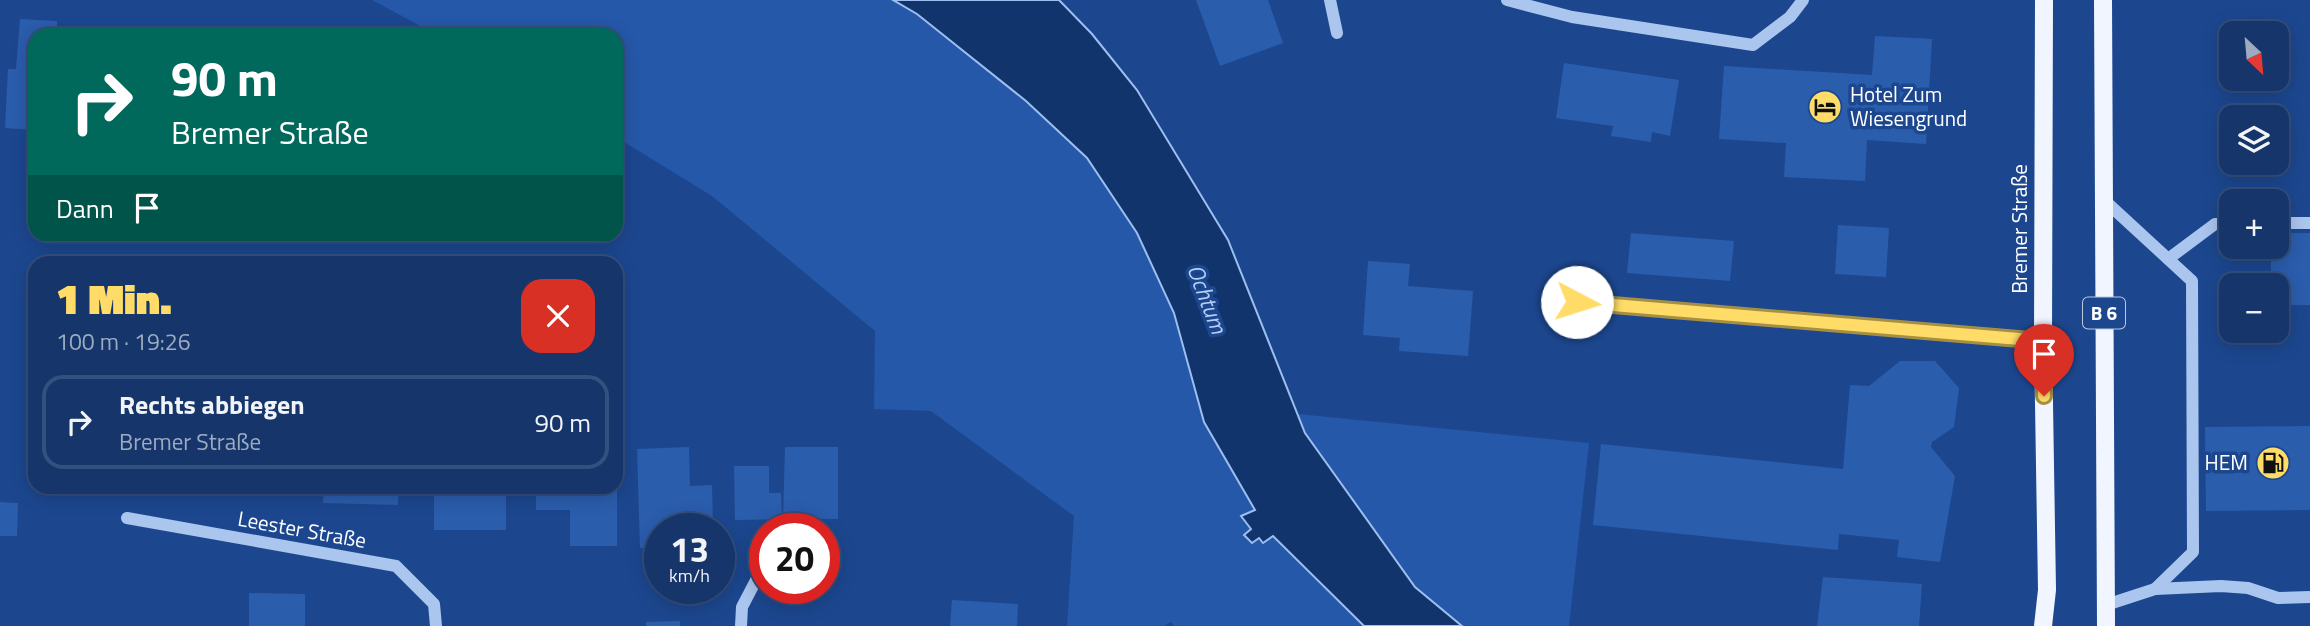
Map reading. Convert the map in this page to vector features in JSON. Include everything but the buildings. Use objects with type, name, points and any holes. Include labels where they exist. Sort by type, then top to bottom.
[{"type":"main road","name":"Bremer Straße","points":[[2043,626],[2047,590],[2043,341],[2044,0]]},
{"type":"main road","name":"B 6","points":[[2103,0],[2106,626]]},
{"type":"street","points":[[1330,0],[1337,33]]},
{"type":"street","points":[[1507,0],[1572,16],[1753,45],[1790,17],[1804,0]]},
{"type":"street","points":[[2104,200],[2192,281],[2193,552],[2155,589]]},
{"type":"street","points":[[2289,223],[2310,223]]},
{"type":"street","points":[[2168,259],[2215,224],[2219,224]]},
{"type":"street","points":[[1577,302],[2043,341]]},
{"type":"street","name":"Leester Straße","points":[[127,518],[396,566],[434,604],[436,626]]},
{"type":"street","points":[[2106,605],[2155,589],[2221,586],[2249,587],[2278,598],[2310,597]]},
{"type":"street","points":[[741,626],[742,607],[749,594]]},
{"type":"shaded area","points":[[372,0],[893,0],[917,14],[1026,101],[1087,158],[1137,233],[1174,313],[1204,422],[1255,511],[1251,529],[1244,536],[1273,536],[1364,626],[1174,626],[1171,622],[1164,626],[1067,626],[1074,516],[931,411],[874,409],[875,331],[712,196],[623,141],[623,28],[424,28]]},
{"type":"shaded area","points":[[1298,414],[1589,443],[1569,626],[1462,626],[1415,587],[1305,433]]},
{"type":"water","name":"Ochtum","points":[[893,0],[1059,0],[1092,34],[1137,90],[1228,240],[1305,433],[1415,587],[1462,626],[1364,626],[1273,536],[1263,543],[1259,538],[1252,543],[1244,535],[1251,529],[1241,516],[1255,510],[1204,422],[1174,313],[1137,233],[1087,158],[1026,101],[917,14]]},
{"type":"place","name":"Hotel Zum Wiesengrund","points":[[1825,107]]},
{"type":"place","name":"HEM","points":[[2273,463]]},
{"type":"route","points":[[1577,302],[2043,341],[2044,396]]}]
